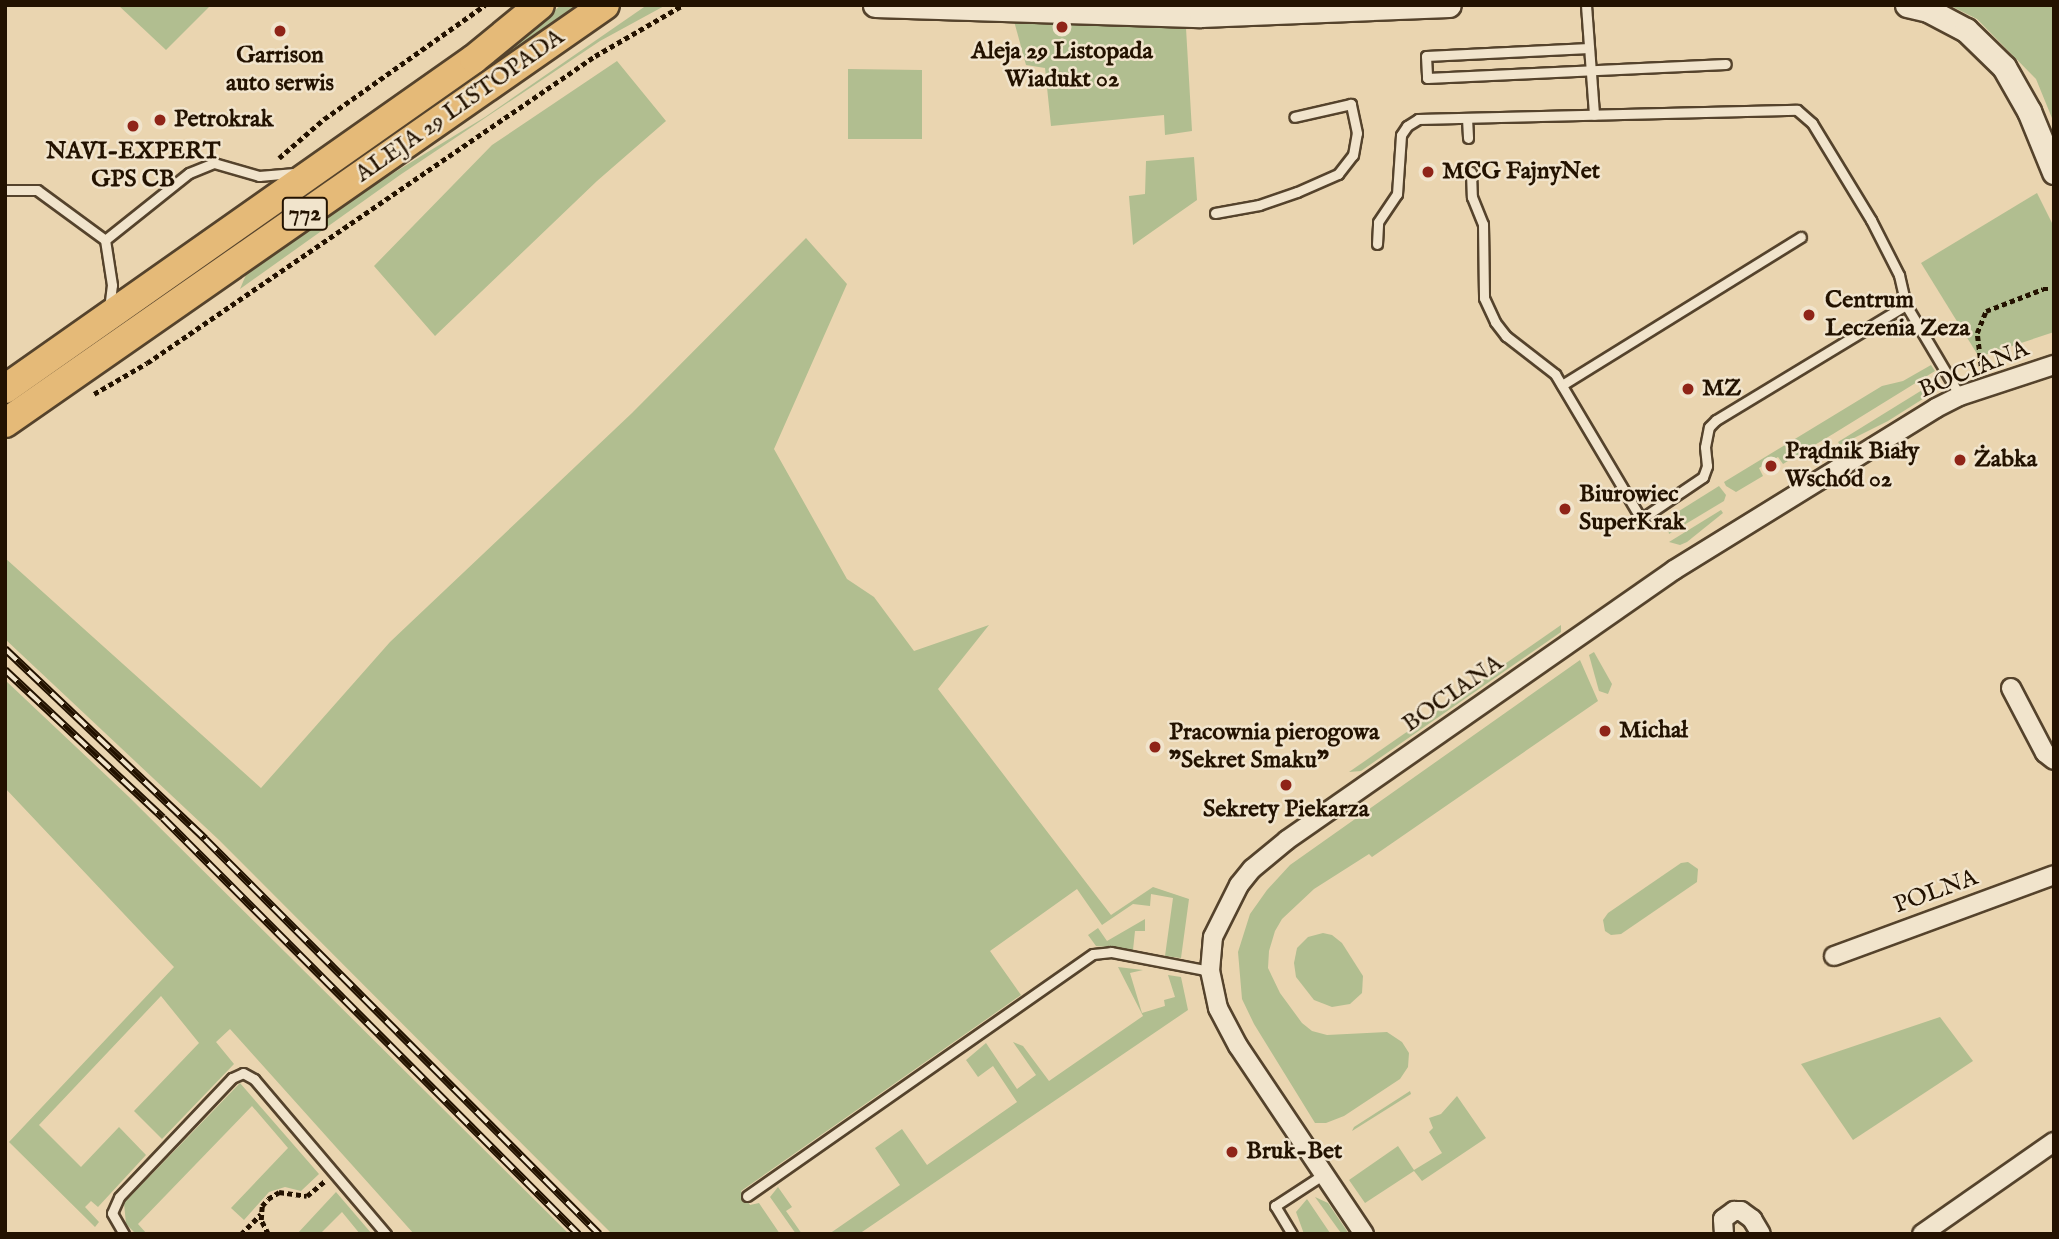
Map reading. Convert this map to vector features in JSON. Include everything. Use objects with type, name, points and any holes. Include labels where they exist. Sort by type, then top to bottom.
[{"type":"main road","name":"ALEJA 29 LISTOPADA","points":[[5,389],[474,60],[540,5]]},
{"type":"main road","name":"ALEJA 29 LISTOPADA","points":[[5,423],[605,5]]},
{"type":"street","points":[[874,5],[1201,15],[1449,5]]},
{"type":"street","points":[[1907,5],[1928,10],[1966,30],[2004,67],[2025,102],[2054,172]]},
{"type":"street","name":"BOCIANA","points":[[1364,1234],[1225,1024],[1213,990],[1210,971],[1213,937],[1229,902],[1252,869],[1287,840],[1674,570],[1924,415],[1960,396],[2054,365]]},
{"type":"street","points":[[2011,688],[2045,753],[2054,760]]},
{"type":"street","name":"POLNA","points":[[1834,956],[2054,874]]},
{"type":"street","points":[[1922,1234],[2054,1142]]},
{"type":"street","points":[[1724,1234],[1724,1219],[1734,1211],[1741,1211],[1752,1219],[1761,1234]]},
{"type":"lane","points":[[1586,5],[1594,115]]},
{"type":"lane","points":[[1589,48],[1426,56],[1427,78],[1726,64]]},
{"type":"lane","points":[[1215,213],[1259,205],[1338,174],[1353,155],[1357,133],[1350,104],[1294,117]]},
{"type":"lane","points":[[1377,244],[1378,222],[1396,194],[1401,135],[1407,126],[1419,119],[1797,110],[1812,122],[1871,220],[1899,275],[1906,305],[1960,396]]},
{"type":"lane","points":[[1467,118],[1468,138]]},
{"type":"lane","points":[[105,240],[189,173],[214,163],[259,176],[316,172]]},
{"type":"lane","points":[[1471,172],[1472,197],[1483,224],[1485,298],[1506,336],[1555,374],[1641,519],[1703,477],[1707,466],[1705,447],[1709,427],[1716,420],[1906,305]]},
{"type":"lane","points":[[5,190],[37,190],[105,240],[112,285],[108,317]]},
{"type":"lane","points":[[1562,385],[1801,237]]},
{"type":"lane","points":[[747,1196],[1093,954],[1111,952],[1210,971]]},
{"type":"lane","points":[[124,1234],[112,1213],[119,1196],[237,1075],[249,1074],[386,1234]]},
{"type":"lane","points":[[1292,1234],[1275,1206],[1324,1174]]},
{"type":"path","points":[[93,395],[147,363],[594,56],[683,5]]},
{"type":"path","points":[[1981,366],[1977,333],[1986,311],[2043,289],[2054,289]]},
{"type":"path","points":[[268,1234],[261,1220],[261,1213],[262,1206],[273,1195],[287,1192],[307,1196],[334,1172]]},
{"type":"path","points":[[242,1234],[261,1213]]},
{"type":"green space","points":[[118,5],[211,5],[166,50]]},
{"type":"green space","points":[[561,5],[581,5],[498,61],[499,59]]},
{"type":"green space","points":[[647,5],[666,5],[600,41],[400,175],[240,289],[248,270],[346,202],[485,117]]},
{"type":"green space","points":[[1949,5],[2054,5],[2054,123],[2036,79],[1977,19]]},
{"type":"green space","points":[[1014,21],[1186,28],[1192,131],[1165,135],[1164,115],[1051,126],[1045,68],[1026,65]]},
{"type":"green space","points":[[617,61],[666,121],[597,181],[435,336],[374,266],[492,145]]},
{"type":"green space","points":[[848,69],[922,70],[922,139],[848,139]]},
{"type":"green space","points":[[1194,157],[1197,200],[1133,245],[1129,196],[1145,194],[1146,161]]},
{"type":"green space","points":[[2037,193],[2054,227],[2054,332],[1979,357],[1921,263]]},
{"type":"green space","points":[[806,238],[847,284],[774,449],[847,579],[874,597],[914,651],[989,625],[938,689],[1111,915],[1153,887],[1189,899],[1181,958],[1165,956],[1173,898],[1151,894],[1150,906],[1133,904],[1102,925],[1077,889],[990,951],[1021,995],[741,1191],[750,1205],[759,1203],[780,1234],[612,1234],[219,840],[5,639],[5,558],[261,788],[390,642],[632,413]]},
{"type":"green space","points":[[1931,365],[1935,371],[1783,464],[1778,457],[1759,468],[1763,476],[1736,492],[1726,486],[1724,482],[1882,386],[1903,381]]},
{"type":"green space","points":[[1940,379],[1937,390],[1888,421],[1840,445],[1838,442]]},
{"type":"green space","points":[[1719,486],[1726,495],[1724,501],[1669,534],[1667,524],[1671,516]]},
{"type":"green space","points":[[1721,510],[1723,513],[1687,542],[1680,545],[1669,542]]},
{"type":"green space","points":[[1561,625],[1561,632],[1361,771],[1349,772]]},
{"type":"green space","points":[[1594,652],[1612,684],[1608,694],[1599,691],[1589,655]]},
{"type":"green space","points":[[1580,660],[1598,701],[1372,857],[1369,854],[1314,889],[1282,919],[1275,931],[1269,951],[1268,968],[1280,993],[1302,1023],[1312,1031],[1327,1035],[1387,1032],[1402,1042],[1409,1053],[1408,1067],[1400,1079],[1344,1116],[1326,1123],[1315,1123],[1254,1024],[1242,999],[1238,952],[1250,914],[1290,865]]},
{"type":"green space","points":[[5,680],[128,796],[569,1234],[414,1234],[230,1029],[216,1042],[234,1064],[162,1139],[134,1111],[199,1043],[161,996],[39,1125],[81,1167],[119,1127],[146,1155],[98,1207],[91,1201],[85,1207],[99,1222],[95,1227],[9,1142],[174,967],[5,788]]},
{"type":"green space","points":[[1688,862],[1698,869],[1697,882],[1621,934],[1611,935],[1605,931],[1603,920],[1608,913],[1681,863]]},
{"type":"green space","points":[[1145,919],[1145,931],[1135,931],[1133,950],[1096,946],[1088,935],[1098,928],[1107,941]]},
{"type":"green space","points":[[1323,933],[1332,935],[1342,943],[1363,976],[1362,993],[1350,1004],[1332,1007],[1314,1000],[1296,977],[1294,963],[1297,948],[1308,937]]},
{"type":"green space","points":[[1118,967],[1143,970],[1130,973],[1142,1013],[1165,1006],[1164,1000],[1175,997],[1168,975],[1181,977],[1188,1010],[859,1234],[829,1234],[900,1185],[875,1148],[902,1129],[927,1165],[1017,1102],[993,1066],[978,1077],[966,1060],[986,1043],[1017,1089],[1036,1075],[1013,1042],[1023,1046],[1049,1081],[1143,1016]]},
{"type":"green space","points":[[1940,1017],[1973,1061],[1853,1140],[1801,1064]]},
{"type":"green space","points":[[240,1083],[319,1174],[301,1191],[285,1187],[269,1192],[244,1220],[231,1208],[288,1148],[252,1106],[138,1224],[147,1234],[136,1234],[126,1224],[124,1203]]},
{"type":"green space","points":[[1410,1091],[1411,1094],[1352,1131],[1354,1127]]},
{"type":"green space","points":[[1457,1096],[1486,1138],[1422,1181],[1414,1171],[1365,1203],[1349,1180],[1398,1146],[1414,1170],[1442,1153],[1429,1132],[1433,1128],[1429,1118],[1441,1114]]},
{"type":"green space","points":[[778,1187],[792,1207],[786,1211],[802,1234],[796,1234],[770,1197]]},
{"type":"green space","points":[[336,1192],[372,1234],[360,1234],[342,1212],[320,1234],[297,1234]]},
{"type":"green space","points":[[1315,1197],[1328,1203],[1349,1234],[1342,1234]]},
{"type":"green space","points":[[1307,1199],[1331,1234],[1304,1234],[1296,1212]]},
{"type":"railway","points":[[5,649],[205,839],[599,1234]]},
{"type":"railway","points":[[5,670],[163,818],[578,1234]]},
{"type":"place","name":"Aleja 29 Listopada Wiadukt 02","points":[[1062,27]]},
{"type":"place","name":"Garrison auto serwis","points":[[280,31]]},
{"type":"place","name":"Petrokrak","points":[[160,120]]},
{"type":"place","name":"NAVI-EXPERT GPS CB","points":[[133,126]]},
{"type":"place","name":"MCG FajnyNet","points":[[1428,172]]},
{"type":"place","name":"Centrum Leczenia Zeza","points":[[1809,315]]},
{"type":"place","name":"MZ","points":[[1688,389]]},
{"type":"place","name":"Żabka","points":[[1960,460]]},
{"type":"place","name":"Prądnik Biały Wschód 02","points":[[1771,466]]},
{"type":"place","name":"Biurowiec SuperKrak","points":[[1565,509]]},
{"type":"place","name":"Michał","points":[[1605,731]]},
{"type":"place","name":"Pracownia pierogowa \"Sekret Smaku\"","points":[[1155,747]]},
{"type":"place","name":"Sekrety Piekarza","points":[[1286,785]]},
{"type":"place","name":"Bruk-Bet","points":[[1232,1152]]}]
